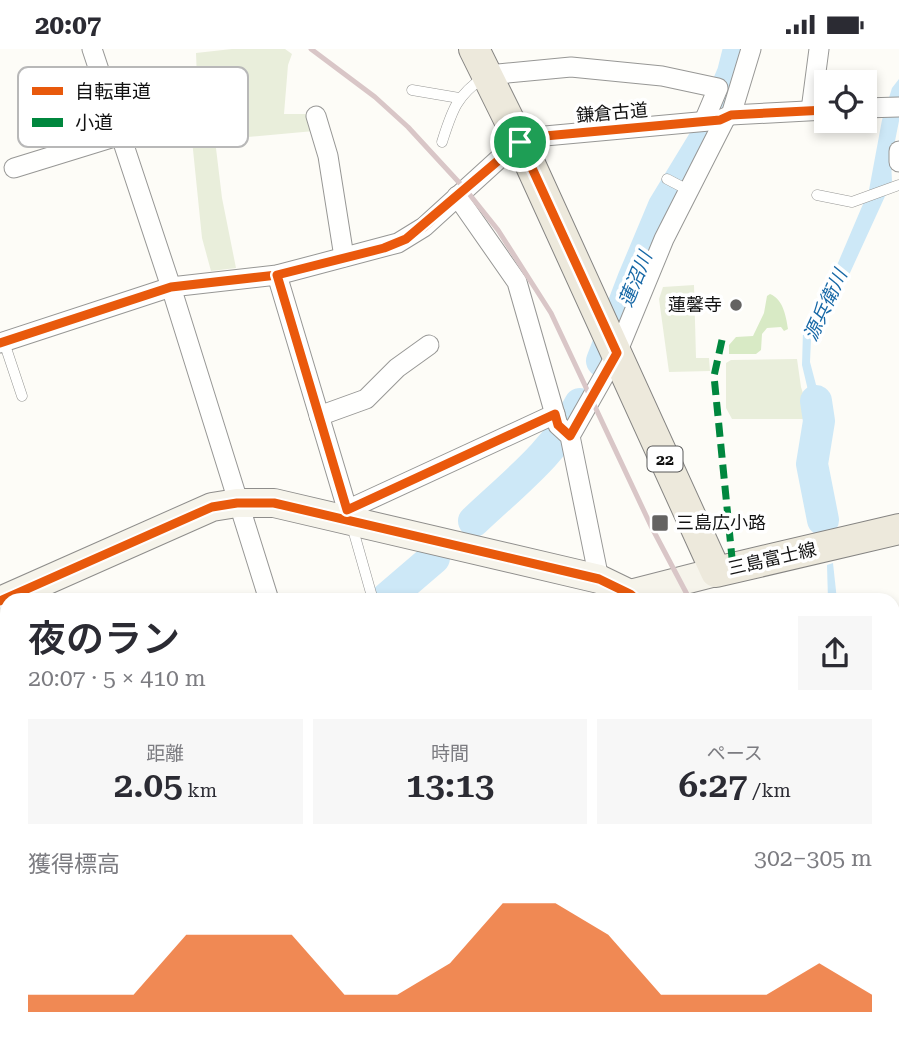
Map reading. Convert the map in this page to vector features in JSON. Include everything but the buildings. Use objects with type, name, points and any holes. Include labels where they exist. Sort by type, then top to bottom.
[{"type":"main road","name":"三島富士線","points":[[481,62],[716,572],[899,529]]},
{"type":"street","points":[[92,49],[98,67]]},
{"type":"street","points":[[819,49],[819,70]]},
{"type":"street","points":[[349,516],[562,427],[612,344],[664,239],[747,50]]},
{"type":"street","points":[[481,62],[569,58],[718,88],[718,119]]},
{"type":"street","name":"鎌倉古道","points":[[2,342],[171,288],[277,275],[384,248],[406,239],[520,142],[551,134],[814,110]]},
{"type":"street","points":[[316,116],[328,156],[344,257]]},
{"type":"street","points":[[14,168],[82,147]]},
{"type":"street","points":[[125,147],[267,593]]},
{"type":"street","points":[[899,151],[899,162]]},
{"type":"street","points":[[457,196],[517,282],[562,427],[621,593]]},
{"type":"street","points":[[277,275],[349,516]]},
{"type":"street","points":[[319,416],[366,399],[397,368],[429,345]]},
{"type":"street","points":[[18,593],[212,507],[237,503],[274,503],[349,516],[621,593],[716,572]]},
{"type":"lane","points":[[442,142],[452,111],[481,62]]},
{"type":"lane","points":[[412,90],[459,98]]},
{"type":"lane","points":[[668,180],[685,189]]},
{"type":"lane","points":[[817,195],[852,202],[897,186]]},
{"type":"lane","points":[[2,342],[22,396]]},
{"type":"lane","points":[[349,516],[371,593]]},
{"type":"green space","points":[[232,49],[285,49],[292,54],[288,65],[284,114],[310,114],[314,131],[248,137],[248,67],[197,67],[196,53]]},
{"type":"green space","points":[[193,147],[216,147],[222,198],[236,268],[211,271],[202,238]]},
{"type":"green space","points":[[694,285],[696,358],[709,358],[710,371],[669,372],[659,299],[663,287]]},
{"type":"green space","points":[[770,294],[781,304],[788,329],[784,331],[781,327],[767,328],[762,334],[761,350],[756,354],[729,354],[729,345],[736,337],[753,336]]},
{"type":"green space","points":[[797,359],[801,387],[811,419],[732,419],[726,408],[726,363],[731,360]]},
{"type":"water","points":[[899,79],[899,121],[891,161],[892,181],[849,275],[822,315],[811,339],[810,362],[824,415],[816,444],[813,443],[816,424],[802,365],[803,331],[829,284],[869,190],[882,120],[892,88]]},
{"type":"water","points":[[833,563],[836,593],[828,593],[827,565]]},
{"type":"waterway","name":"蓮沼川","points":[[602,361],[664,206],[706,137],[733,73],[739,49]]},
{"type":"waterway","name":"源兵衛川","points":[[816,401],[819,421],[812,464],[823,520]]},
{"type":"waterway","name":"蓮沼川","points":[[474,521],[546,452],[580,404]]},
{"type":"waterway","name":"蓮沼川","points":[[393,593],[434,558]]},
{"type":"railway","points":[[311,49],[375,97],[408,127],[466,190],[498,230],[551,313],[651,526],[686,593]]},
{"type":"marked path","points":[[722,340],[714,376],[733,568]]},
{"type":"cycle path","points":[[0,343],[171,287],[277,275],[398,243],[424,227],[520,142],[534,137],[720,120],[731,115],[814,111]]},
{"type":"cycle path","points":[[18,593],[212,507],[237,503],[274,503],[599,579],[628,593]]},
{"type":"place","name":"蓮馨寺","points":[[736,305]]},
{"type":"place","name":"三島広小路","points":[[660,523]]},
{"type":"route","points":[[520,142],[617,353],[570,436],[558,425],[555,414],[347,510],[277,275],[384,248],[406,239],[424,227],[520,142]]}]
